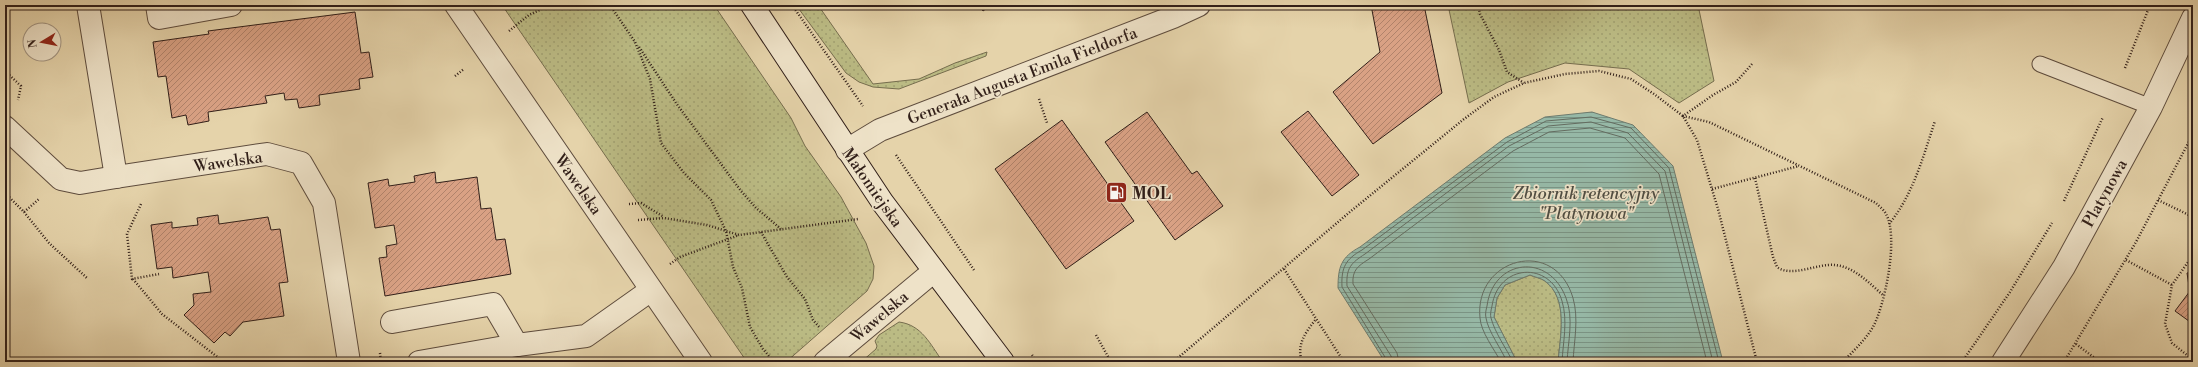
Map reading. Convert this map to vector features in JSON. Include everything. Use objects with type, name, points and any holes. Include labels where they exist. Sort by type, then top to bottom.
[{"type":"street","points":[[88,5],[116,177]]},
{"type":"street","points":[[156,5],[160,18],[231,5]]},
{"type":"street","name":"Wawelska","points":[[456,5],[648,286],[702,362]]},
{"type":"street","name":"Małomiejska","points":[[752,5],[847,150],[934,271],[1003,362]]},
{"type":"street","name":"Generała Augusta Emila Fieldorfa","points":[[847,150],[880,130],[1173,17],[1199,5]]},
{"type":"street","name":"Platynowa","points":[[2003,362],[2064,267],[2151,106],[2193,18]]},
{"type":"street","name":"Wawelska","points":[[5,127],[61,179],[80,184],[116,177],[268,154],[301,163],[324,203],[349,362]]},
{"type":"street","name":"Wawelska","points":[[825,362],[934,271]]},
{"type":"street","points":[[419,362],[517,345],[586,336],[648,286]]},
{"type":"street","points":[[392,322],[493,304],[517,345]]},
{"type":"lane","points":[[2040,64],[2151,106]]},
{"type":"path","points":[[610,5],[676,103],[741,191],[756,208],[781,229]]},
{"type":"path","points":[[792,5],[846,81]]},
{"type":"path","points":[[1478,5],[1480,14],[1507,72],[1524,83]]},
{"type":"path","points":[[2063,203],[2114,93],[2150,5]]},
{"type":"path","points":[[635,42],[650,79],[661,143],[684,173],[711,200],[726,231],[733,267],[742,288],[750,327],[762,349],[774,362]]},
{"type":"path","points":[[1683,116],[1713,95],[1736,82],[1752,64]]},
{"type":"path","points":[[1172,362],[1464,119],[1494,97],[1524,83],[1565,74],[1599,71],[1631,79],[1683,116],[1709,122],[1876,203],[1887,214],[1891,253],[1881,310],[1872,329],[1853,353],[1842,362]]},
{"type":"path","points":[[1683,116],[1697,140],[1712,189],[1757,362]]},
{"type":"path","points":[[1888,225],[1895,216],[1918,173],[1935,121]]},
{"type":"path","points":[[2064,362],[2126,260],[2192,139],[2193,134]]},
{"type":"path","points":[[1712,189],[1799,166]]},
{"type":"path","points":[[157,171],[128,234],[132,279],[162,314],[224,362]]},
{"type":"path","points":[[1755,178],[1773,257],[1777,267],[1789,271],[1836,265],[1848,268],[1860,275],[1884,296]]},
{"type":"path","points":[[24,212],[61,179]]},
{"type":"path","points":[[5,193],[24,212],[49,243],[88,279]]},
{"type":"path","points":[[2158,200],[2193,217]]},
{"type":"path","points":[[1962,362],[2010,292],[2056,217]]},
{"type":"path","points":[[615,236],[640,218],[664,218],[707,225],[739,235]]},
{"type":"path","points":[[648,286],[680,257],[739,235],[857,220]]},
{"type":"path","points":[[761,232],[787,277],[805,299],[813,320],[821,330]]},
{"type":"path","points":[[2193,255],[2172,285],[2164,324],[2172,343],[2193,360]]},
{"type":"path","points":[[2126,260],[2172,285]]},
{"type":"path","points":[[1284,269],[1344,362]]},
{"type":"path","points":[[132,279],[159,274]]},
{"type":"path","points":[[1302,362],[1299,354],[1300,343],[1305,333],[1316,319]]},
{"type":"path","points":[[1096,334],[1111,362]]},
{"type":"path","points":[[2076,344],[2100,362]]},
{"type":"green space","points":[[502,5],[714,5],[791,118],[805,146],[841,197],[866,243],[874,266],[873,279],[867,291],[786,362],[747,362]]},
{"type":"green space","points":[[796,5],[818,5],[873,84],[919,79],[955,63],[987,52],[986,56],[899,89],[873,87],[859,82],[846,73]]},
{"type":"green space","points":[[1448,5],[1698,5],[1714,81],[1679,103],[1629,69],[1565,63],[1508,82],[1469,103]]},
{"type":"green space","points":[[1530,275],[1545,281],[1553,289],[1557,298],[1561,319],[1558,362],[1517,362],[1494,317],[1497,298],[1505,285]]},
{"type":"green space","points":[[899,322],[914,327],[920,331],[943,362],[861,362],[876,349],[877,346],[875,341],[879,335]]},
{"type":"water","name":"Zbiornik retencyjny \"Platynowa\"","points":[[1592,112],[1633,125],[1673,166],[1723,362],[1558,362],[1561,319],[1557,298],[1553,289],[1545,281],[1530,275],[1505,285],[1497,298],[1494,317],[1517,362],[1385,362],[1338,288],[1340,268],[1345,259],[1505,138],[1545,117]]},
{"type":"building","points":[[979,5],[991,5],[983,11]]},
{"type":"building","points":[[1371,5],[1424,5],[1442,93],[1373,144],[1333,92],[1380,52]]},
{"type":"building","points":[[355,12],[361,53],[369,52],[373,77],[359,79],[360,89],[319,95],[320,105],[299,108],[297,99],[285,100],[284,93],[265,96],[267,103],[208,112],[209,121],[188,125],[186,115],[172,118],[166,76],[158,77],[153,42],[209,34],[208,31]]},
{"type":"building","points":[[1308,111],[1359,175],[1332,196],[1281,132]]},
{"type":"building","points":[[1147,112],[1192,174],[1197,171],[1223,206],[1175,240],[1105,142]]},
{"type":"building","points":[[1062,120],[1134,221],[1066,269],[995,169]]},
{"type":"building","points":[[435,172],[436,183],[477,177],[481,209],[491,208],[496,240],[505,239],[511,274],[385,296],[379,258],[387,257],[386,246],[397,244],[394,225],[375,228],[368,183],[388,179],[389,186],[415,182],[414,176]]},
{"type":"building","points":[[218,215],[219,224],[268,217],[271,230],[280,229],[288,282],[279,283],[284,316],[243,322],[230,336],[225,332],[214,343],[184,315],[194,305],[193,294],[211,292],[208,272],[173,278],[172,267],[157,269],[151,225],[172,222],[172,228],[198,225],[197,218]]},
{"type":"building","points":[[2193,272],[2192,288],[2189,286],[2187,273]]},
{"type":"building","points":[[2193,287],[2193,324],[2175,311]]},
{"type":"place","name":"MOL","points":[[1116,193]]}]
